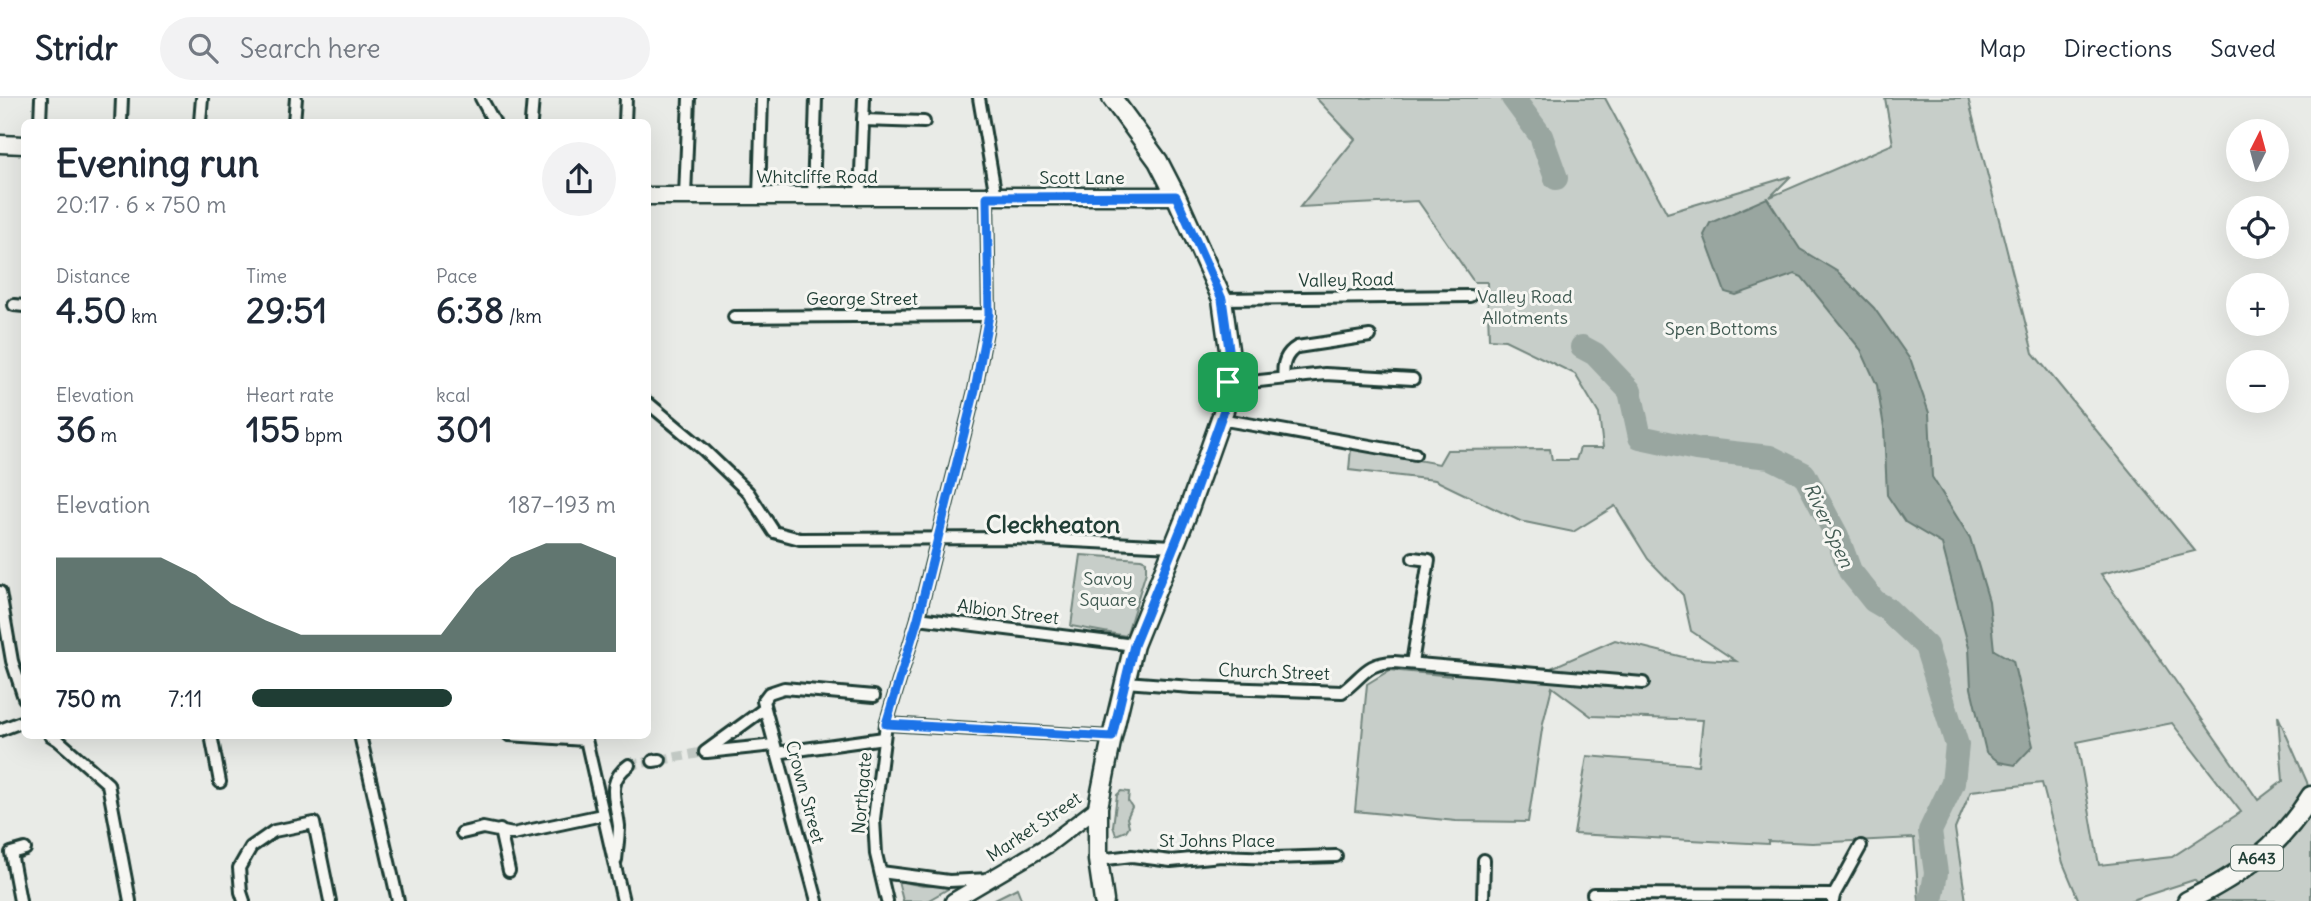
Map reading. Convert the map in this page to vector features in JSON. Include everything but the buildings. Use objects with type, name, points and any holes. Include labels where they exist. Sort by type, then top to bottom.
[{"type":"main road","points":[[1104,901],[1098,851],[1098,807],[1112,737],[1134,645],[1187,514],[1225,407],[1230,356],[1222,299],[1176,196],[1158,160],[1112,98]]},
{"type":"main road","points":[[0,144],[21,145]]},
{"type":"main road","name":"Whitcliffe Road","points":[[651,196],[991,197]]},
{"type":"main road","name":"Scott Lane","points":[[991,197],[1176,196]]},
{"type":"main road","name":"A643","points":[[2187,901],[2238,873],[2284,836],[2311,796]]},
{"type":"street","points":[[40,119],[41,98]]},
{"type":"street","points":[[121,119],[122,98]]},
{"type":"street","points":[[200,119],[202,98]]},
{"type":"street","points":[[294,119],[296,98]]},
{"type":"street","points":[[481,98],[492,119]]},
{"type":"street","points":[[531,119],[533,98]]},
{"type":"street","points":[[625,119],[626,98]]},
{"type":"street","points":[[685,197],[689,98]]},
{"type":"street","points":[[759,197],[762,98]]},
{"type":"street","points":[[813,197],[817,98]]},
{"type":"street","points":[[860,197],[864,98]]},
{"type":"street","name":"Northgate","points":[[887,901],[876,853],[874,819],[886,724],[918,618],[974,397],[989,315],[991,197],[979,98]]},
{"type":"street","points":[[863,120],[924,122]]},
{"type":"street","name":"Valley Road","points":[[1222,299],[1470,296]]},
{"type":"street","name":"George Street","points":[[734,317],[989,315]]},
{"type":"street","points":[[1284,378],[1283,364],[1297,347],[1370,336]]},
{"type":"street","points":[[1228,382],[1325,374],[1413,379]]},
{"type":"street","points":[[651,406],[703,449],[748,492],[774,531],[800,539],[1014,538],[1174,546]]},
{"type":"street","points":[[1220,419],[1415,454]]},
{"type":"street","points":[[1412,663],[1429,560],[1413,558]]},
{"type":"street","points":[[0,592],[12,662],[21,689]]},
{"type":"street","name":"Albion Street","points":[[918,618],[1134,645]]},
{"type":"street","name":"Church Street","points":[[1125,682],[1192,688],[1342,692],[1367,668],[1381,662],[1643,682]]},
{"type":"street","points":[[874,696],[784,688],[769,693],[763,701],[764,709],[705,752],[775,749],[884,738]]},
{"type":"street","name":"Crown Street","points":[[764,709],[817,901]]},
{"type":"street","points":[[0,730],[21,722]]},
{"type":"street","points":[[886,724],[1112,737]]},
{"type":"street","points":[[60,739],[108,784],[130,901]]},
{"type":"street","points":[[212,739],[220,782]]},
{"type":"street","points":[[361,739],[398,901]]},
{"type":"street","points":[[585,739],[623,901]]},
{"type":"street","points":[[616,868],[619,828],[613,789],[617,773],[629,765]]},
{"type":"street","name":"Market Street","points":[[953,901],[1048,845],[1098,807]]},
{"type":"street","points":[[462,833],[483,828],[513,834],[602,815]]},
{"type":"street","points":[[244,901],[239,868],[251,848],[274,831],[314,823],[330,901]]},
{"type":"street","points":[[500,830],[509,871]]},
{"type":"street","points":[[1066,831],[1082,832],[1098,851]]},
{"type":"street","points":[[1593,894],[1834,898],[1861,846]]},
{"type":"street","points":[[20,901],[11,853],[25,849]]},
{"type":"street","name":"St Johns Place","points":[[1098,851],[1171,861],[1221,856],[1336,856]]},
{"type":"street","points":[[1483,901],[1484,860]]},
{"type":"street","name":"Market Street","points":[[881,873],[949,881],[991,878]]},
{"type":"green space","points":[[1316,98],[1605,98],[1667,213],[1791,176],[1770,197],[1893,144],[1885,98],[1968,98],[2033,353],[2195,551],[2101,574],[2258,800],[2283,781],[2278,716],[2307,782],[2311,804],[2311,901],[2211,901],[2194,880],[2129,901],[2079,901],[2063,863],[2042,783],[1971,791],[1955,829],[1966,901],[1919,901],[1914,838],[1812,843],[1768,841],[1768,844],[1574,834],[1587,756],[1698,765],[1703,720],[1591,716],[1552,687],[1543,723],[1528,822],[1456,821],[1355,811],[1367,684],[1390,670],[1451,676],[1453,664],[1551,668],[1615,640],[1687,658],[1736,661],[1691,631],[1683,595],[1648,559],[1615,506],[1573,532],[1520,521],[1435,480],[1349,470],[1351,448],[1439,464],[1447,450],[1550,449],[1552,460],[1576,460],[1580,448],[1603,448],[1599,414],[1575,374],[1505,340],[1489,339],[1487,282],[1474,282],[1418,201],[1300,207],[1355,139]],"holes":[[[2172,723],[2241,812],[2172,857],[2099,865],[2077,742]]]},
{"type":"green space","name":"Savoy Square","points":[[1081,555],[1146,561],[1146,572],[1126,636],[1071,626]]},
{"type":"green space","points":[[1121,791],[1129,792],[1128,801],[1132,807],[1127,818],[1129,826],[1126,831],[1116,835],[1113,826],[1117,795]]},
{"type":"green space","points":[[898,881],[923,886],[953,886],[927,901],[903,901]]},
{"type":"green space","points":[[1017,888],[1022,901],[991,901]]},
{"type":"shaded area","points":[[1767,198],[1800,249],[1838,272],[1874,308],[1911,361],[1929,413],[1932,477],[1970,538],[1989,601],[1994,650],[2013,661],[2033,746],[2015,765],[1999,762],[1986,752],[1971,688],[1969,648],[1942,544],[1905,522],[1887,495],[1884,427],[1877,385],[1861,350],[1802,277],[1795,274],[1736,295],[1725,292],[1704,235],[1710,223]]},
{"type":"waterway","name":"River Spen","points":[[1513,98],[1541,136],[1556,178]]},
{"type":"waterway","name":"River Spen","points":[[1582,347],[1595,354],[1630,391],[1640,437],[1696,449],[1770,457],[1804,474],[1837,536],[1850,571],[1874,601],[1886,608],[1926,646],[1957,745],[1953,783],[1930,831],[1936,873],[1931,901]]},
{"type":"tunnel","points":[[660,760],[705,752]]},
{"type":"tunnel","points":[[629,765],[653,761]]},
{"type":"district","name":"Cleckheaton","points":[[1053,525]]},
{"type":"route","points":[[1176,196],[1222,299],[1230,356],[1228,382],[1225,407],[1187,514],[1134,645],[1112,737],[886,724],[918,618],[975,390],[989,315],[987,197],[1176,196]]},
{"type":"park label","name":"Valley Road Allotments","points":[[1525,307]]},
{"type":"park label","name":"Spen Bottoms","points":[[1721,329]]}]
